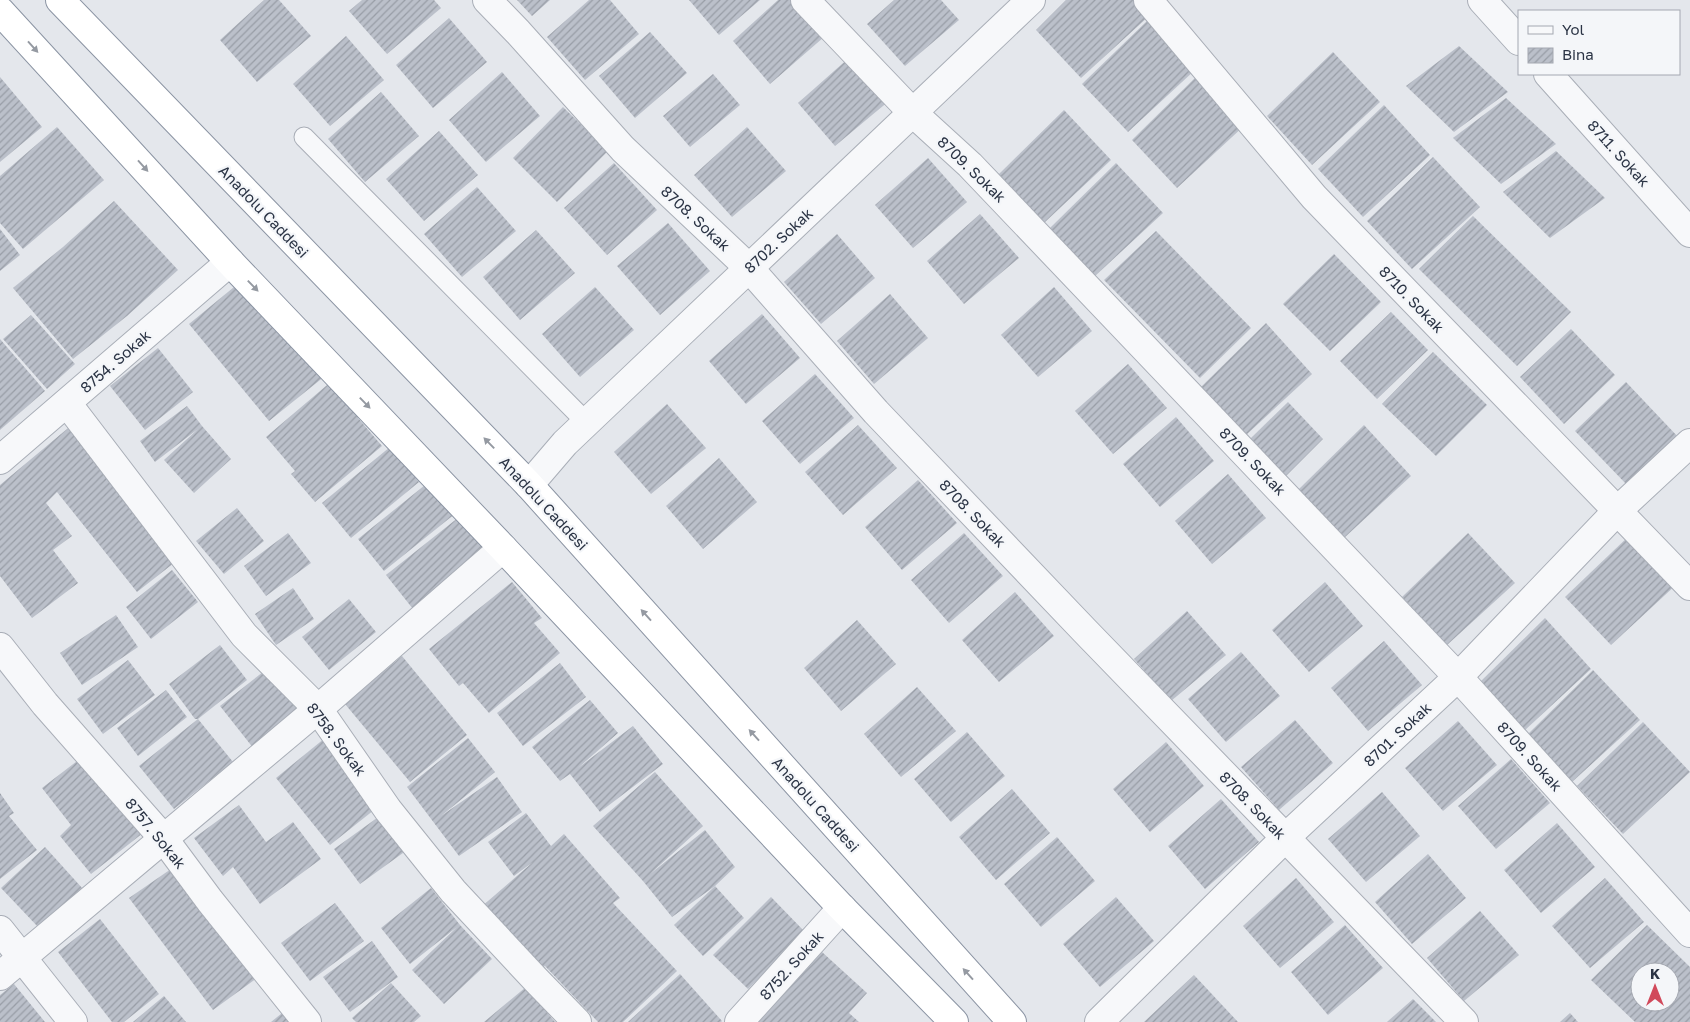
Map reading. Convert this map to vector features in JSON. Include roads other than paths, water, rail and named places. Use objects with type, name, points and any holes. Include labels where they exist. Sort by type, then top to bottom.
[{"type":"highway","name":"Anadolu Caddesi","points":[[60,0],[529,485],[1009,1018]]},
{"type":"highway","points":[[3,18],[230,262],[503,548],[947,1020]]},
{"type":"street","name":"8708. Sokak","points":[[487,0],[622,149],[749,268],[876,412],[1085,631],[1464,1022]]},
{"type":"street","name":"8709. Sokak","points":[[805,0],[912,113],[970,165],[1458,677],[1690,933]]},
{"type":"street","name":"8702. Sokak","points":[[529,485],[565,444],[1031,0]]},
{"type":"street","name":"8710. Sokak","points":[[1148,0],[1314,197],[1690,586]]},
{"type":"street","points":[[1482,0],[1518,40]]},
{"type":"street","name":"8711. Sokak","points":[[1549,75],[1690,233]]},
{"type":"street","name":"8754. Sokak","points":[[0,460],[230,262]]},
{"type":"street","name":"8758. Sokak","points":[[67,403],[244,635],[318,710],[388,810],[453,891],[577,1022]]},
{"type":"street","name":"8701. Sokak","points":[[1099,1022],[1285,838],[1458,677],[1617,510],[1690,443]]},
{"type":"street","points":[[0,976],[318,710],[503,548]]},
{"type":"street","name":"8757. Sokak","points":[[0,647],[45,704],[164,839],[210,901],[307,1022]]},
{"type":"street","name":"8752. Sokak","points":[[739,1022],[842,908]]},
{"type":"street","points":[[0,930],[73,1022]]},
{"type":"lane","points":[[304,137],[587,423]]}]
